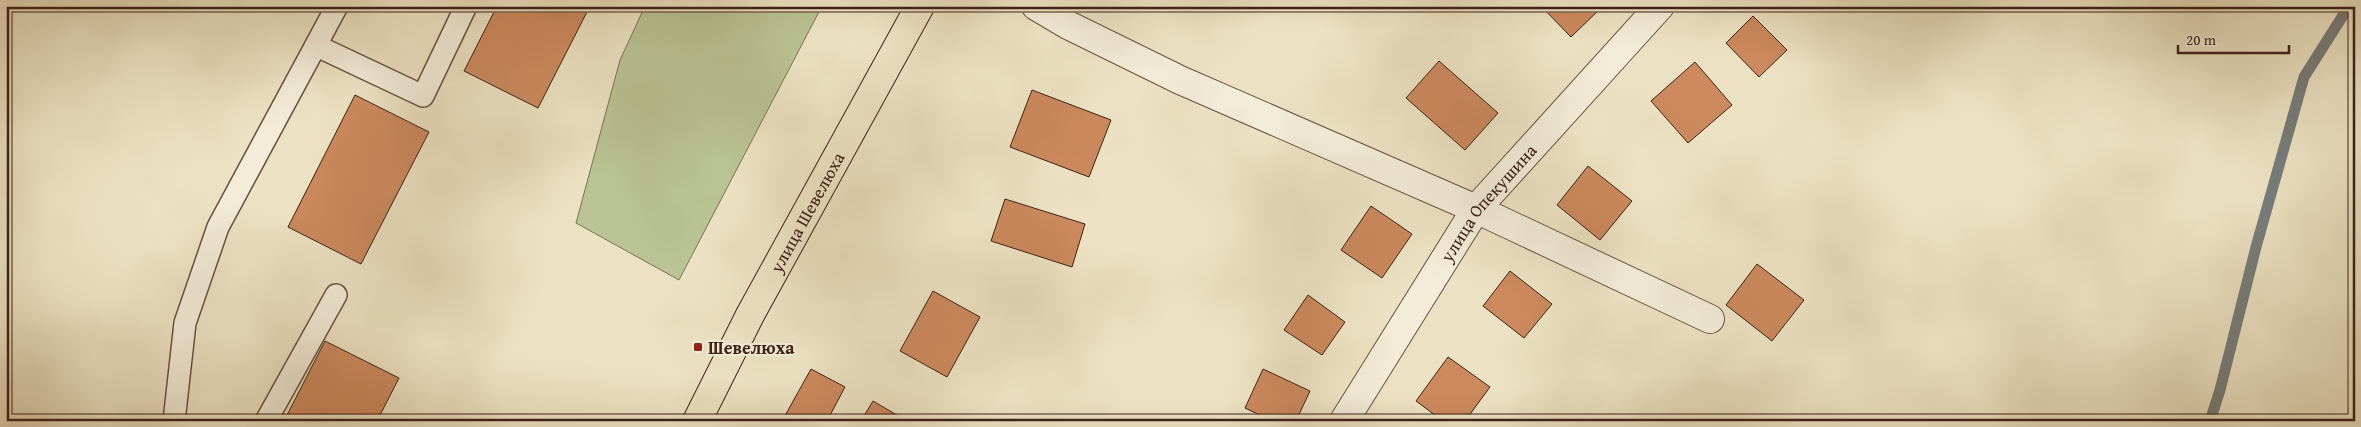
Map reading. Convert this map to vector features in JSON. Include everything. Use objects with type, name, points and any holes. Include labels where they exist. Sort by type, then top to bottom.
[{"type":"main road","name":"улица Шевелюха","points":[[697,421],[750,314],[920,6]]},
{"type":"street","points":[[1036,6],[1068,25],[1180,80],[1476,209],[1710,319]]},
{"type":"street","name":"улица Опекушина","points":[[1344,421],[1476,209],[1660,6]]},
{"type":"lane","points":[[174,421],[185,323],[218,227],[337,6]]},
{"type":"lane","points":[[317,46],[423,96],[466,6]]},
{"type":"lane","points":[[266,421],[336,295]]},
{"type":"green space","points":[[645,6],[822,6],[679,280],[576,223],[620,60]]},
{"type":"building","points":[[497,6],[590,6],[538,108],[464,71]]},
{"type":"building","points":[[1541,6],[1603,6],[1571,37]]},
{"type":"building","points":[[1753,16],[1787,50],[1759,77],[1726,43]]},
{"type":"building","points":[[1439,61],[1498,113],[1465,150],[1406,98]]},
{"type":"building","points":[[1695,62],[1732,105],[1688,143],[1651,101]]},
{"type":"building","points":[[1032,90],[1111,120],[1089,177],[1010,147]]},
{"type":"building","points":[[355,95],[429,132],[361,264],[288,227]]},
{"type":"building","points":[[1588,166],[1632,201],[1600,240],[1557,205]]},
{"type":"building","points":[[1005,199],[1085,224],[1072,267],[991,241]]},
{"type":"building","points":[[1371,206],[1412,234],[1382,278],[1341,250]]},
{"type":"building","points":[[1757,264],[1804,300],[1772,341],[1726,305]]},
{"type":"building","points":[[1510,271],[1552,304],[1524,338],[1483,306]]},
{"type":"building","points":[[933,291],[980,317],[947,377],[900,351]]},
{"type":"building","points":[[1308,295],[1345,322],[1322,355],[1284,330]]},
{"type":"building","points":[[325,341],[399,378],[377,421],[284,421]]},
{"type":"building","points":[[1448,357],[1490,387],[1465,421],[1443,421],[1416,401]]},
{"type":"building","points":[[811,369],[845,387],[827,421],[782,421]]},
{"type":"building","points":[[1263,369],[1310,391],[1296,421],[1272,421],[1245,408]]},
{"type":"building","points":[[873,401],[907,421],[861,421]]},
{"type":"waterway","points":[[2210,421],[2304,77],[2349,6]]},
{"type":"place","name":"Шевелюха","points":[[698,347]]}]
